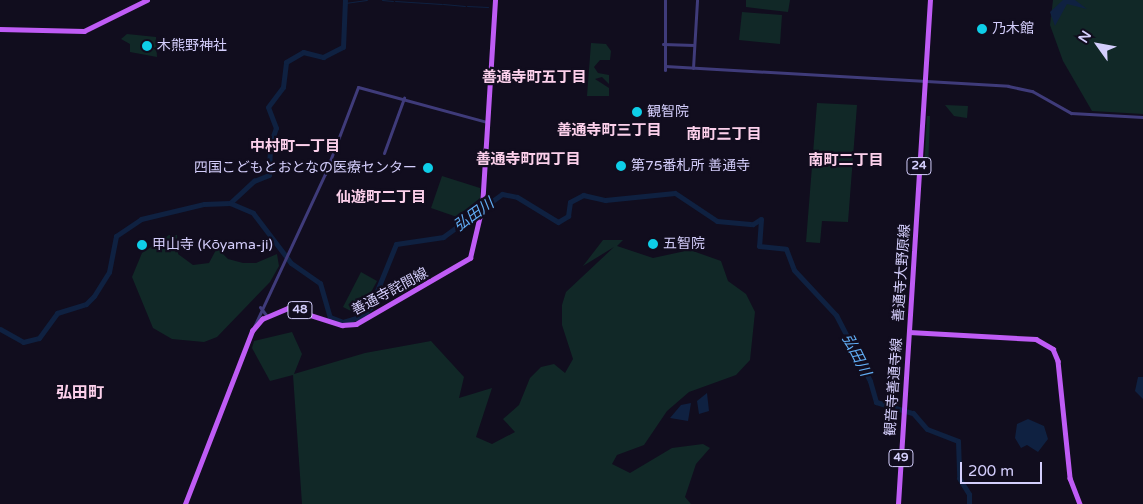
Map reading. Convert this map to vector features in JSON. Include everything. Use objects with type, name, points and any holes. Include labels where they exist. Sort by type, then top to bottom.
[{"type":"main road","points":[[0,29],[84,31],[147,0]]},
{"type":"main road","name":"善通寺詫間線","points":[[266,315],[288,308],[342,325],[364,321],[465,264],[483,205],[495,0]]},
{"type":"main road","name":"善通寺大野原線","points":[[930,0],[909,332],[1036,339],[1053,349],[1058,361],[1070,478],[1080,504]]},
{"type":"main road","name":"48","points":[[185,504],[252,330],[266,315]]},
{"type":"main road","name":"観音寺善通寺線","points":[[898,504],[909,332]]},
{"type":"street","points":[[665,0],[663,44],[665,68],[693,68],[1015,87],[1071,113],[1143,117]]},
{"type":"street","points":[[693,68],[697,0]]},
{"type":"street","points":[[663,44],[694,45]]},
{"type":"street","points":[[252,330],[260,307],[326,174],[358,87],[487,122]]},
{"type":"street","points":[[384,153],[404,98]]},
{"type":"street","points":[[260,307],[266,315]]},
{"type":"green space","points":[[746,0],[790,0],[788,12],[746,7]]},
{"type":"green space","points":[[1053,0],[1143,0],[1143,114],[1092,111],[1063,61],[1050,25]]},
{"type":"green space","points":[[742,12],[782,15],[780,44],[739,40]]},
{"type":"green space","points":[[127,34],[156,37],[157,57],[130,52],[130,44],[121,39]]},
{"type":"green space","points":[[591,43],[606,44],[611,51],[610,60],[600,60],[594,67],[598,73],[609,75],[609,84],[602,77],[595,79],[609,88],[609,96],[587,96]]},
{"type":"green space","points":[[817,103],[857,105],[848,222],[822,221],[820,243],[806,242]]},
{"type":"green space","points":[[945,105],[968,106],[967,118],[954,116]]},
{"type":"green space","points":[[927,116],[930,116],[928,170],[924,170]]},
{"type":"green space","points":[[442,176],[480,188],[480,198],[457,217],[431,208]]},
{"type":"green space","points":[[169,235],[177,235],[178,254],[193,265],[209,263],[217,248],[228,259],[243,263],[256,263],[277,254],[279,266],[270,282],[217,337],[204,342],[172,339],[153,328],[132,277],[142,253]]},
{"type":"green space","points":[[603,240],[623,240],[617,246],[653,258],[690,250],[721,261],[728,281],[746,294],[755,312],[750,360],[736,375],[689,392],[667,411],[644,445],[617,455],[612,464],[630,473],[672,448],[703,444],[710,448],[696,464],[685,497],[691,504],[302,504],[293,375],[270,381],[252,348],[254,341],[292,332],[302,354],[294,374],[365,353],[431,341],[464,377],[459,398],[492,388],[476,437],[492,444],[515,432],[503,419],[519,405],[530,378],[541,367],[554,364],[565,373],[573,359],[562,325],[562,305],[566,292],[614,247],[583,266]]},
{"type":"green space","points":[[361,272],[377,281],[359,315],[343,307]]},
{"type":"water","points":[[1063,0],[1075,0],[1087,9],[1067,4],[1055,26],[1050,12]]},
{"type":"water","points":[[1138,377],[1143,377],[1143,399],[1135,391]]},
{"type":"water","points":[[707,393],[709,411],[699,414],[697,401]]},
{"type":"water","points":[[691,403],[688,421],[670,418],[681,405]]},
{"type":"water","points":[[1028,419],[1044,426],[1048,439],[1038,452],[1027,445],[1021,448],[1015,438],[1017,424]]},
{"type":"waterway","points":[[230,203],[254,181],[269,175],[270,145],[276,128],[268,107],[283,87],[286,62],[303,52],[323,57],[343,47],[345,0]]},
{"type":"waterway","points":[[345,3],[367,0]]},
{"type":"waterway","points":[[382,0],[393,1]]},
{"type":"waterway","points":[[395,1],[442,4]]},
{"type":"waterway","points":[[443,4],[465,6]]},
{"type":"waterway","points":[[467,6],[488,7]]},
{"type":"waterway","name":"弘田川","points":[[0,329],[23,342],[39,338],[57,313],[86,304],[94,296],[109,272],[116,236],[141,219],[204,204],[230,203],[253,213],[291,263],[320,283],[330,317],[343,322],[363,316],[370,308],[396,244],[443,237],[502,194],[517,197],[558,222],[568,216],[570,202],[583,195],[605,200],[675,193],[717,221],[753,224],[761,219],[759,246],[786,249],[794,270],[836,315],[870,381],[876,402],[913,413],[927,429],[958,441],[959,478],[969,494],[969,504]]},
{"type":"place","name":"乃木館","points":[[982,29]]},
{"type":"place","name":"木熊野神社","points":[[147,46]]},
{"type":"place","name":"観智院","points":[[637,112]]},
{"type":"place","name":"第75番札所 善通寺","points":[[621,166]]},
{"type":"place","name":"四国こどもとおとなの医療センター","points":[[428,168]]},
{"type":"place","name":"五智院","points":[[653,244]]},
{"type":"place","name":"甲山寺 (Kōyama-ji)","points":[[142,245]]},
{"type":"district","name":"善通寺町五丁目","points":[[534,78]]},
{"type":"district","name":"善通寺町三丁目","points":[[609,131]]},
{"type":"district","name":"南町三丁目","points":[[724,135]]},
{"type":"district","name":"中村町一丁目","points":[[295,147]]},
{"type":"district","name":"善通寺町四丁目","points":[[528,160]]},
{"type":"district","name":"南町二丁目","points":[[846,161]]},
{"type":"district","name":"仙遊町二丁目","points":[[381,198]]},
{"type":"district","name":"弘田町","points":[[80,393]]}]
